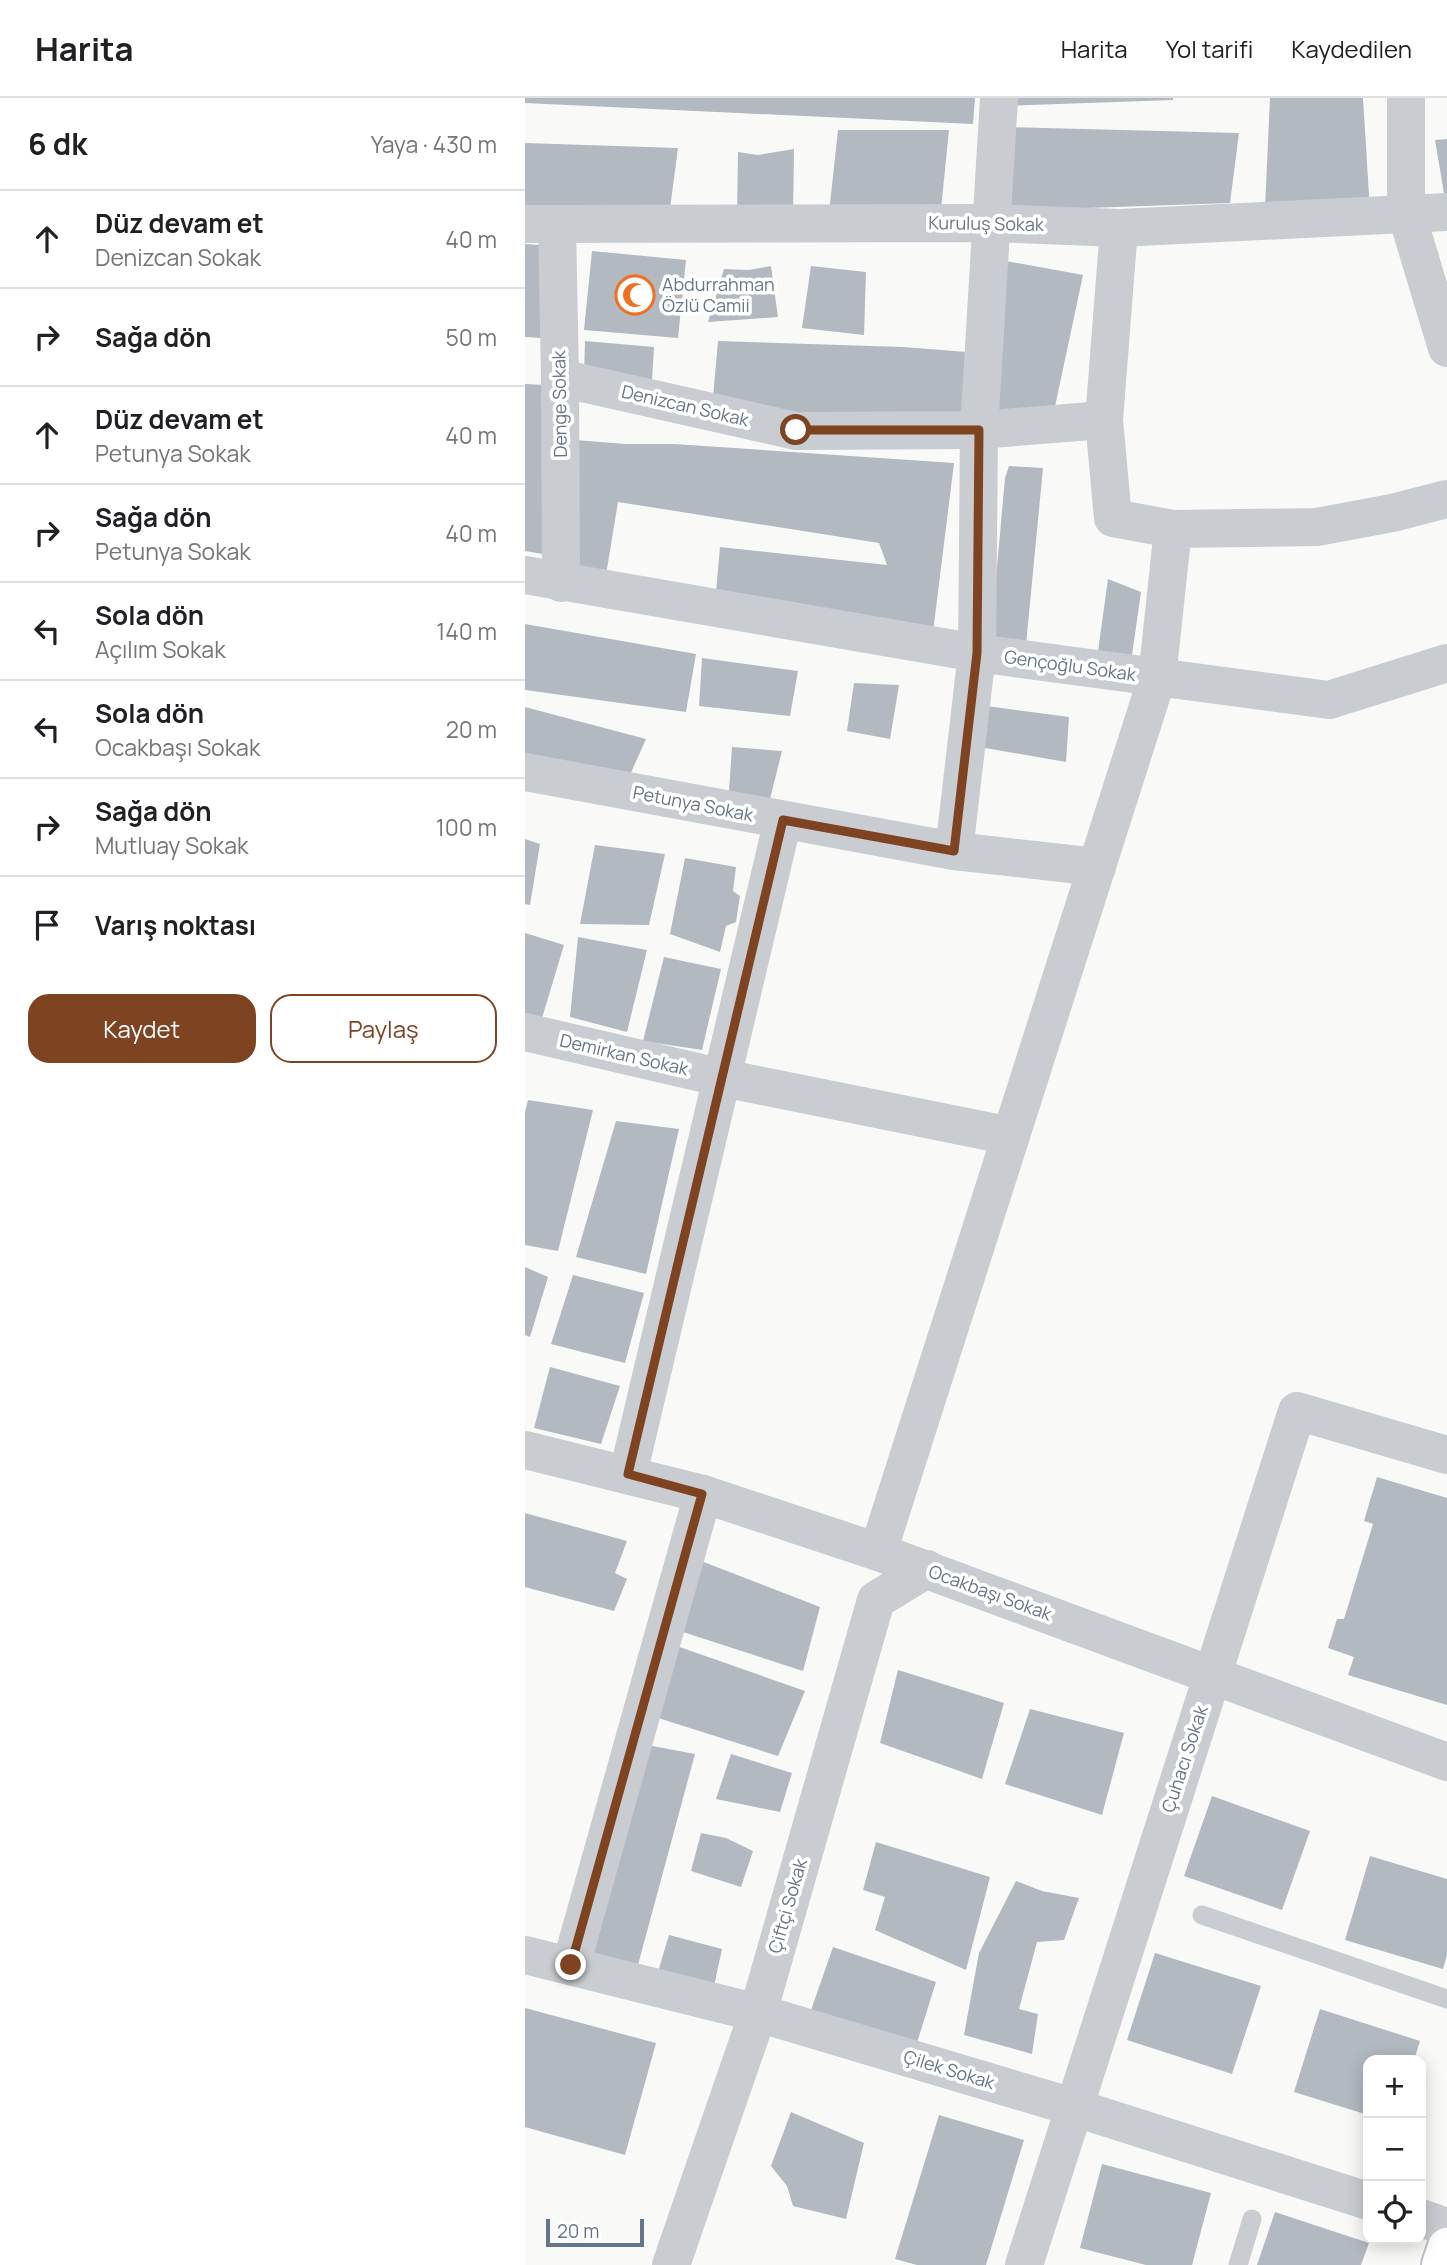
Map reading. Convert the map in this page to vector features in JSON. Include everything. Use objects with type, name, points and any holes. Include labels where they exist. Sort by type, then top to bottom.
[{"type":"street","points":[[954,851],[977,653],[979,430],[999,98]]},
{"type":"street","points":[[1406,98],[1406,212],[1447,348]]},
{"type":"street","name":"Kuruluş Sokak","points":[[541,224],[993,223],[1119,229],[1406,212],[1447,212]]},
{"type":"street","name":"Denge Sokak","points":[[541,224],[561,378],[543,579]]},
{"type":"street","points":[[1119,229],[1104,420],[1113,518],[1173,529],[1317,527],[1392,513],[1447,499]]},
{"type":"street","name":"Denizcan Sokak","points":[[561,378],[796,430],[979,430],[1104,420]]},
{"type":"street","points":[[878,1552],[1157,678],[1173,529]]},
{"type":"street","name":"Gençoğlu Sokak","points":[[543,579],[977,653],[1329,699],[1447,663]]},
{"type":"street","name":"Petunya Sokak","points":[[525,772],[954,851],[1097,867]]},
{"type":"street","points":[[628,1474],[783,820]]},
{"type":"street","name":"Demirkan Sokak","points":[[525,1032],[723,1079],[1011,1136]]},
{"type":"street","name":"Çuhacı Sokak","points":[[1024,2265],[1297,1411],[1447,1455]]},
{"type":"street","name":"Ocakbaşı Sokak","points":[[525,1450],[702,1494],[878,1552],[1447,1762]]},
{"type":"street","points":[[571,1965],[702,1494]]},
{"type":"street","name":"Çiftçi Sokak","points":[[671,2265],[758,2013],[876,1600],[927,1569]]},
{"type":"street","name":"Çilek Sokak","points":[[525,1955],[758,2013],[1073,2108],[1363,2200]]},
{"type":"street","points":[[1426,2220],[1447,2227]]},
{"type":"street","points":[[1441,2265],[1447,2247]]},
{"type":"lane","points":[[1202,1915],[1447,1999]]},
{"type":"lane","points":[[1238,2265],[1252,2219]]},
{"type":"building","points":[[525,98],[975,98],[973,124],[525,103]]},
{"type":"building","points":[[1005,98],[1173,98],[1173,100],[1005,106]]},
{"type":"building","points":[[1270,98],[1363,98],[1370,211],[1265,208]]},
{"type":"building","points":[[1005,127],[1239,133],[1230,203],[1005,211]]},
{"type":"building","points":[[838,130],[949,130],[940,219],[829,213]]},
{"type":"building","points":[[1447,139],[1447,205],[1446,205],[1435,140]]},
{"type":"building","points":[[525,143],[678,148],[668,224],[525,217]]},
{"type":"building","points":[[794,149],[793,217],[737,217],[738,152],[758,155]]},
{"type":"building","points":[[525,244],[539,245],[541,338],[525,337]]},
{"type":"building","name":"Abdurrahman Özlü Camii","points":[[592,251],[686,260],[678,338],[584,330]]},
{"type":"building","points":[[1006,261],[1083,275],[1053,416],[986,419]]},
{"type":"building","points":[[771,266],[778,317],[708,322],[724,269],[749,270]]},
{"type":"building","points":[[811,266],[866,272],[864,335],[802,328]]},
{"type":"building","points":[[585,341],[654,347],[652,380],[584,373]]},
{"type":"building","points":[[718,341],[903,347],[967,352],[965,420],[712,409]]},
{"type":"building","points":[[525,384],[545,385],[543,554],[525,551]]},
{"type":"building","points":[[575,440],[954,463],[932,640],[715,603],[720,547],[887,565],[879,543],[618,502],[605,581],[577,584]]},
{"type":"building","points":[[1009,466],[1043,468],[1025,655],[990,645],[1005,478]]},
{"type":"building","points":[[1108,579],[1141,592],[1130,669],[1096,666]]},
{"type":"building","points":[[525,624],[696,654],[686,712],[525,690]]},
{"type":"building","points":[[702,658],[798,671],[790,716],[699,706]]},
{"type":"building","points":[[854,683],[899,685],[890,739],[847,731]]},
{"type":"building","points":[[979,705],[1069,717],[1066,762],[974,746]]},
{"type":"building","points":[[525,707],[646,739],[625,786],[525,767]]},
{"type":"building","points":[[732,747],[782,751],[768,807],[728,805]]},
{"type":"building","points":[[525,839],[540,844],[530,905],[525,904]]},
{"type":"building","points":[[595,845],[665,854],[649,925],[580,924]]},
{"type":"building","points":[[685,858],[736,867],[733,891],[740,896],[736,922],[726,926],[720,952],[670,934]]},
{"type":"building","points":[[525,933],[564,945],[542,1018],[525,1013]]},
{"type":"building","points":[[578,937],[647,950],[627,1032],[570,1017]]},
{"type":"building","points":[[664,957],[721,969],[702,1050],[643,1041]]},
{"type":"building","points":[[528,1100],[593,1110],[558,1251],[525,1245],[525,1112]]},
{"type":"building","points":[[616,1121],[679,1129],[646,1274],[576,1257]]},
{"type":"building","points":[[525,1267],[548,1277],[530,1337],[525,1335]]},
{"type":"building","points":[[573,1275],[644,1293],[625,1363],[551,1344]]},
{"type":"building","points":[[550,1367],[620,1386],[601,1444],[534,1428]]},
{"type":"building","points":[[1377,1477],[1447,1498],[1447,1705],[1348,1675],[1354,1657],[1328,1648],[1337,1619],[1344,1619],[1373,1524],[1364,1521]]},
{"type":"building","points":[[525,1513],[627,1541],[615,1573],[627,1579],[614,1611],[525,1587]]},
{"type":"building","points":[[701,1561],[820,1607],[803,1671],[683,1632]]},
{"type":"building","points":[[671,1644],[805,1691],[778,1756],[655,1717]]},
{"type":"building","points":[[898,1670],[1004,1703],[982,1779],[880,1743]]},
{"type":"building","points":[[1030,1709],[1124,1733],[1102,1815],[1005,1784]]},
{"type":"building","points":[[642,1744],[695,1754],[635,1976],[585,1961]]},
{"type":"building","points":[[731,1754],[792,1773],[780,1812],[716,1799]]},
{"type":"building","points":[[1212,1796],[1310,1831],[1282,1910],[1184,1876]]},
{"type":"building","points":[[701,1833],[726,1838],[753,1851],[741,1887],[691,1871]]},
{"type":"building","points":[[876,1842],[990,1877],[966,1970],[875,1930],[885,1897],[863,1890]]},
{"type":"building","points":[[1370,1856],[1447,1879],[1447,1955],[1443,1969],[1345,1940]]},
{"type":"building","points":[[1016,1881],[1042,1891],[1079,1898],[1064,1940],[1037,1942],[1019,2009],[1038,2014],[1032,2054],[964,2035],[979,1953]]},
{"type":"building","points":[[669,1935],[722,1949],[713,1991],[657,1975]]},
{"type":"building","points":[[833,1947],[936,1982],[916,2046],[810,2013]]},
{"type":"building","points":[[1155,1953],[1261,1986],[1232,2074],[1127,2040]]},
{"type":"building","points":[[525,2008],[656,2043],[625,2155],[525,2127]]},
{"type":"building","points":[[1320,2009],[1420,2041],[1416,2055],[1363,2055],[1363,2113],[1294,2092]]},
{"type":"building","points":[[791,2112],[864,2143],[846,2219],[793,2206],[787,2186],[771,2166]]},
{"type":"building","points":[[939,2115],[1024,2140],[986,2265],[917,2265],[895,2259]]},
{"type":"building","points":[[1102,2164],[1211,2193],[1192,2265],[1146,2265],[1080,2248]]},
{"type":"building","points":[[1275,2212],[1369,2244],[1361,2265],[1257,2265]]},
{"type":"place","name":"Abdurrahman Özlü Camii","points":[[635,295]]},
{"type":"route","points":[[571,1965],[702,1494],[628,1474],[783,820],[954,851],[977,653],[979,430],[796,430]]}]
